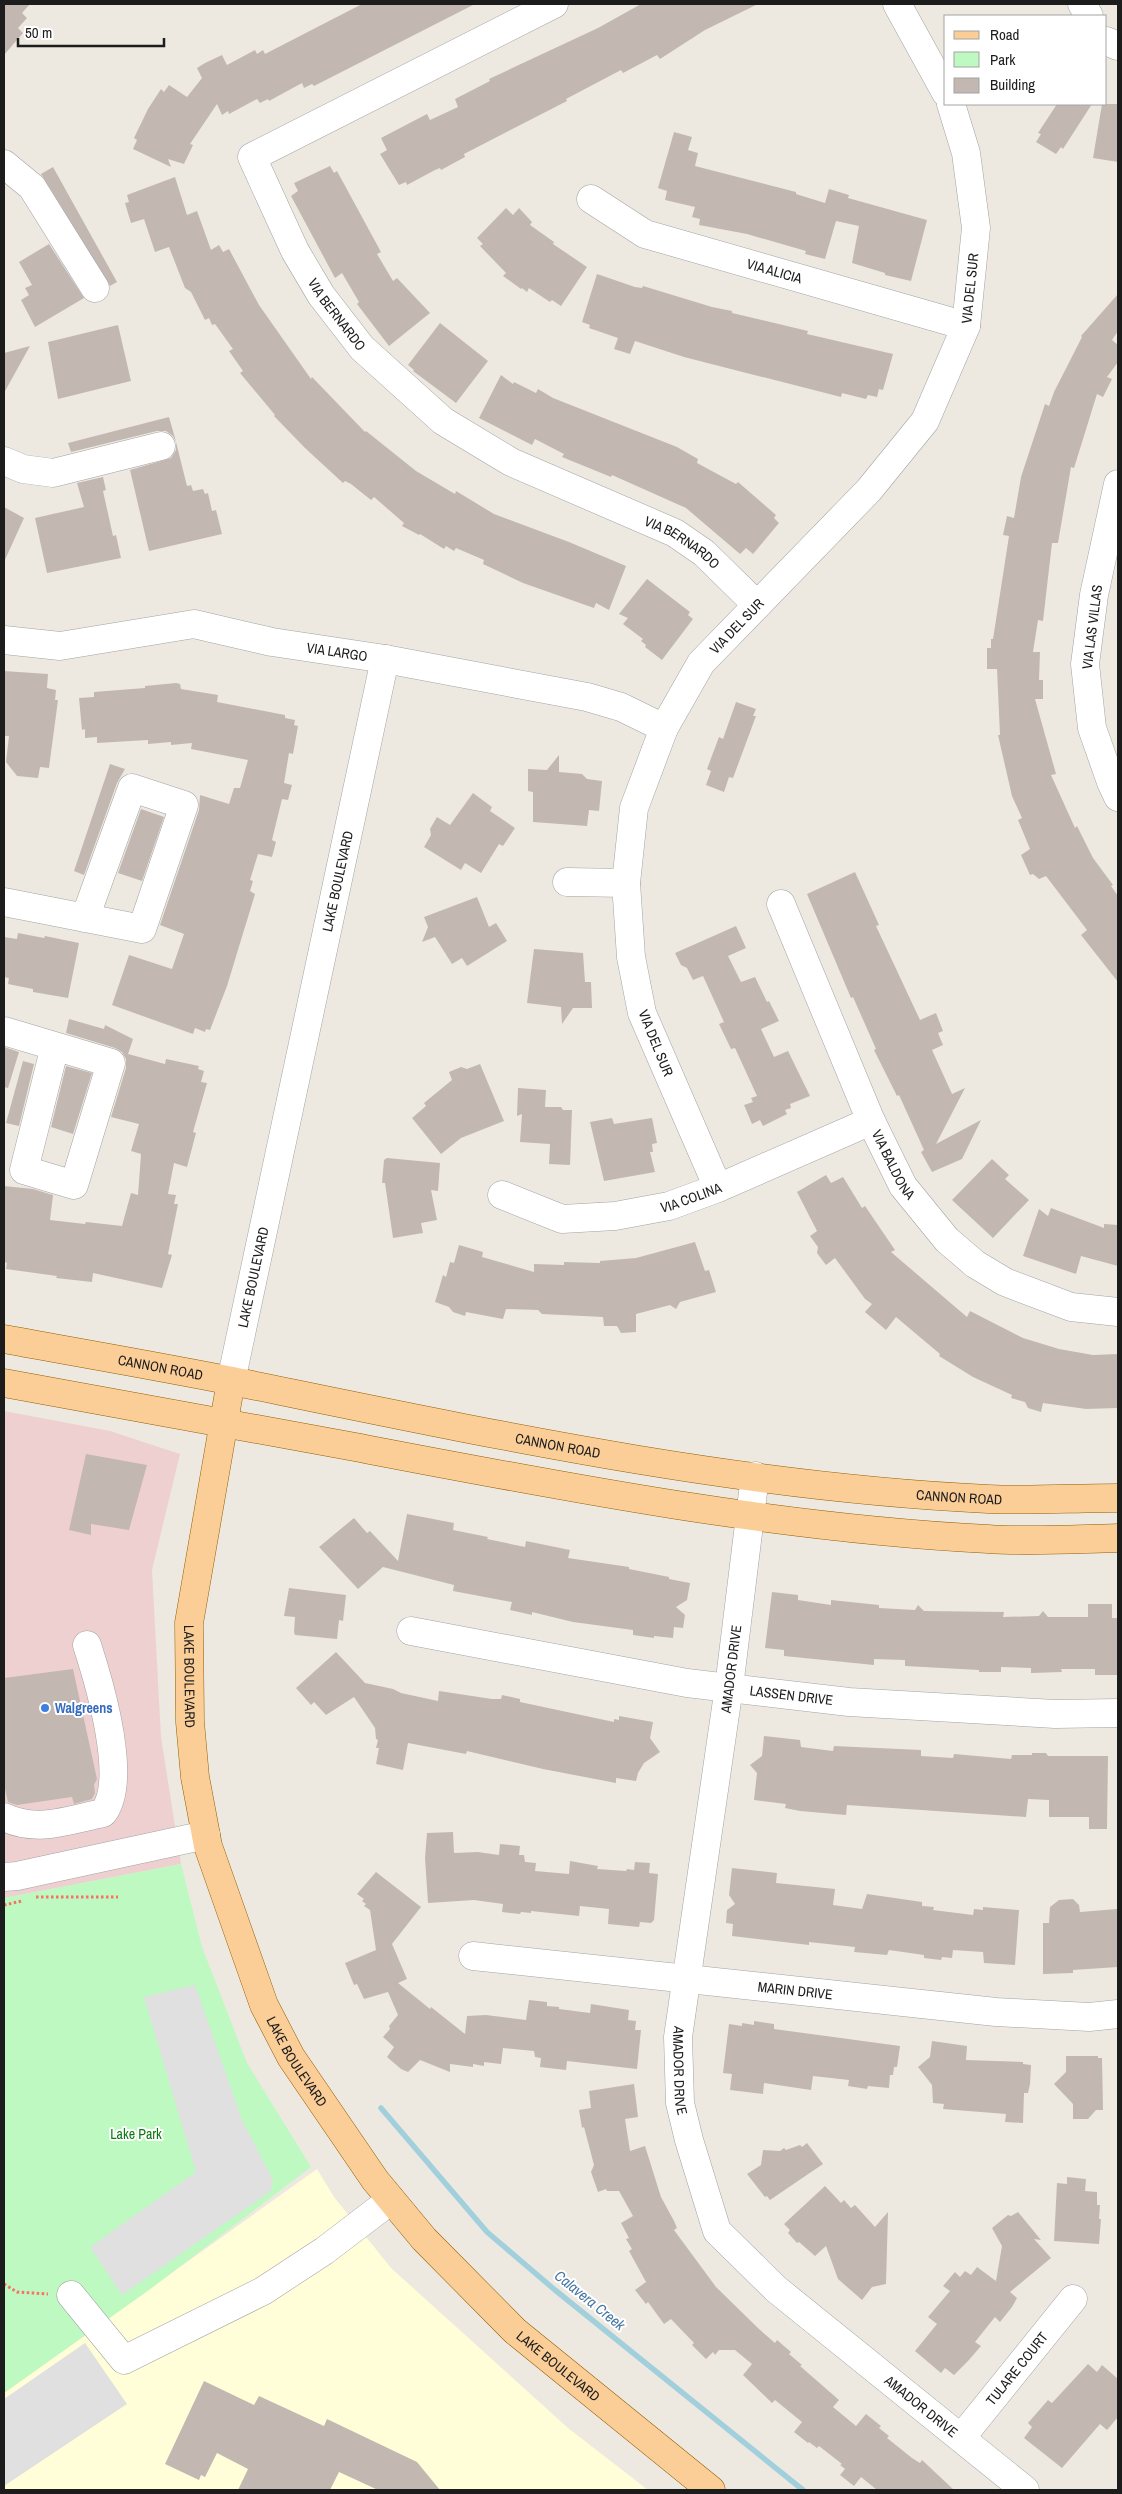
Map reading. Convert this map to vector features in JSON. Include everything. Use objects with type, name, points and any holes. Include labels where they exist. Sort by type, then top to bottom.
[{"type":"main road","name":"CANNON ROAD","points":[[4,1339],[231,1381],[565,1447],[755,1476],[893,1492],[991,1499],[1118,1498]]},
{"type":"main road","name":"LAKE BOULEVARD","points":[[231,1381],[189,1623],[190,1722],[194,1777],[206,1835],[256,1982],[291,2057],[375,2180],[446,2263],[515,2331],[711,2490]]},
{"type":"main road","points":[[4,1382],[558,1486],[750,1515],[893,1532],[990,1540],[1118,1538]]},
{"type":"street","name":"VIA BERNARDO","points":[[554,4],[252,157],[295,250],[321,295],[362,348],[443,421],[511,462],[675,533],[704,553],[757,605]]},
{"type":"street","points":[[897,4],[944,90]]},
{"type":"street","points":[[1082,4],[1088,15]]},
{"type":"street","name":"VIA DEL SUR","points":[[718,1188],[642,1013],[631,957],[626,883],[634,808],[664,728],[702,663],[869,490],[925,421],[966,326],[976,228],[966,153],[951,105]]},
{"type":"street","points":[[4,164],[32,187],[95,288]]},
{"type":"street","name":"VIA ALICIA","points":[[591,199],[645,234],[966,326]]},
{"type":"street","points":[[13,465],[54,473],[161,446]]},
{"type":"street","name":"VIA LAS VILLAS","points":[[1118,484],[1094,596],[1085,664],[1092,728],[1118,797]]},
{"type":"street","name":"VIA LARGO","points":[[4,640],[60,646],[194,624],[272,642],[385,659],[587,697],[621,707],[664,728]]},
{"type":"street","name":"LAKE BOULEVARD","points":[[231,1381],[385,659]]},
{"type":"street","points":[[4,902],[85,918],[142,929],[184,805],[132,788],[85,918]]},
{"type":"street","points":[[567,882],[626,883]]},
{"type":"street","name":"VIA BALDONA","points":[[781,904],[871,1121],[903,1186],[947,1240],[975,1264],[1005,1282],[1071,1307],[1118,1312]]},
{"type":"street","points":[[4,1031],[55,1046],[112,1063],[74,1185],[24,1170],[55,1046]]},
{"type":"street","name":"VIA COLINA","points":[[502,1195],[562,1219],[615,1216],[669,1206],[718,1188],[871,1121]]},
{"type":"street","name":"AMADOR DRIVE","points":[[755,1476],[729,1686],[678,2037],[680,2103],[689,2140],[717,2231],[776,2289],[1025,2490]]},
{"type":"street","name":"LASSEN DRIVE","points":[[411,1631],[687,1683],[729,1686],[849,1702],[1055,1714],[1118,1713]]},
{"type":"street","points":[[4,1817],[19,1825],[47,1825],[103,1813],[108,1806],[114,1774],[104,1698],[87,1645]]},
{"type":"street","points":[[4,1877],[17,1876],[206,1835]]},
{"type":"street","name":"MARIN DRIVE","points":[[473,1956],[996,2012],[1089,2017],[1118,2014]]},
{"type":"street","points":[[71,2295],[124,2360],[263,2291],[324,2251],[391,2200]]},
{"type":"street","name":"TULARE COURT","points":[[960,2438],[1073,2299]]},
{"type":"path","points":[[4,1906],[36,1897],[118,1896]]},
{"type":"path","points":[[4,2284],[17,2292],[71,2295]]},
{"type":"shaded area","points":[[4,1411],[110,1431],[180,1454],[152,1570],[161,1737],[181,1864],[4,1898]]},
{"type":"shaded area","points":[[195,1985],[242,2120],[273,2180],[271,2191],[122,2295],[90,2247],[196,2172],[144,1997]]},
{"type":"shaded area","points":[[317,2169],[334,2197],[391,2268],[568,2428],[648,2490],[4,2490],[4,2393]]},
{"type":"shaded area","points":[[85,2343],[127,2404],[4,2486],[4,2399]]},
{"type":"green space","name":"Lake Park","points":[[181,1864],[202,1947],[247,2063],[311,2167],[149,2290],[4,2393],[4,1898]]},
{"type":"building","points":[[4,4],[30,4],[22,13],[27,18],[18,28],[23,33],[4,55]]},
{"type":"building","points":[[362,4],[475,4],[314,86],[312,84],[304,88],[302,83],[269,101],[268,99],[260,103],[257,99],[229,114],[228,111],[222,115],[217,104],[190,144],[193,145],[184,164],[168,159],[171,167],[133,149],[137,140],[134,138],[148,109],[161,89],[164,92],[169,85],[187,97],[202,78],[197,68],[205,63],[222,55],[227,65],[255,50],[257,54],[263,50],[265,54]]},
{"type":"building","points":[[641,4],[758,4],[705,30],[660,59],[657,55],[623,73],[621,70],[566,99],[567,101],[464,154],[465,157],[441,170],[440,168],[435,170],[407,185],[406,182],[399,185],[380,154],[387,150],[381,138],[427,114],[430,120],[458,107],[455,99],[490,81],[489,79],[598,28]]},
{"type":"building","points":[[1118,104],[1118,162],[1093,158],[1102,105]]},
{"type":"building","points":[[1056,105],[1091,105],[1063,149],[1061,147],[1056,154],[1036,142],[1041,134],[1038,133]]},
{"type":"building","points":[[674,132],[692,137],[688,150],[698,153],[695,166],[796,192],[796,194],[825,203],[829,189],[849,195],[848,198],[927,220],[911,281],[885,275],[885,273],[852,263],[859,226],[836,221],[825,259],[805,254],[806,251],[747,234],[699,225],[700,219],[692,217],[695,207],[665,200],[667,191],[658,188]]},
{"type":"building","points":[[330,166],[334,173],[337,171],[381,252],[377,254],[393,281],[397,278],[430,313],[389,346],[357,304],[359,302],[342,273],[335,278],[291,196],[298,191],[294,183]]},
{"type":"building","points":[[53,167],[117,282],[110,286],[41,174]]},
{"type":"building","points":[[175,177],[187,215],[197,211],[211,250],[219,245],[223,252],[229,249],[259,305],[311,379],[312,377],[365,432],[416,471],[455,494],[456,491],[494,514],[626,566],[609,610],[596,603],[594,608],[523,583],[483,564],[484,560],[456,548],[454,551],[446,546],[444,549],[420,534],[402,526],[404,523],[374,497],[371,500],[351,484],[345,481],[343,483],[305,448],[274,416],[240,373],[243,371],[229,351],[233,349],[215,324],[212,325],[209,318],[205,320],[191,292],[185,288],[169,247],[155,252],[144,219],[131,223],[125,203],[129,202],[127,195]]},
{"type":"building","points":[[506,208],[513,215],[519,208],[532,222],[530,225],[554,242],[553,244],[587,267],[561,306],[552,300],[550,302],[529,288],[527,292],[521,289],[503,276],[506,273],[480,246],[483,244],[477,238]]},
{"type":"building","points":[[49,244],[84,298],[35,327],[21,300],[29,295],[25,288],[32,285],[19,262]]},
{"type":"building","points":[[597,274],[635,287],[642,288],[643,286],[712,307],[732,311],[732,313],[808,331],[807,334],[893,354],[883,390],[879,389],[877,397],[868,395],[866,399],[842,393],[841,397],[684,357],[635,341],[630,354],[614,349],[618,338],[589,328],[590,325],[582,322]]},
{"type":"building","points":[[1118,294],[1118,331],[1112,340],[1118,345],[1118,362],[1107,377],[1112,379],[1103,397],[1097,394],[1074,468],[1071,467],[1058,543],[1052,543],[1043,621],[1038,620],[1033,652],[1040,652],[1039,680],[1043,680],[1043,699],[1035,699],[1056,774],[1051,775],[1075,828],[1077,826],[1093,858],[1113,885],[1111,886],[1118,896],[1118,982],[1081,935],[1087,930],[1046,876],[1039,879],[1033,874],[1030,875],[1021,855],[1030,849],[1018,820],[1022,818],[1012,796],[998,735],[1000,735],[997,669],[987,669],[987,648],[991,648],[991,639],[993,639],[1009,536],[1003,535],[1007,516],[1014,518],[1021,477],[1045,404],[1049,406],[1081,336]]},
{"type":"building","points":[[440,323],[488,361],[456,403],[413,371],[408,365]]},
{"type":"building","points":[[118,325],[131,381],[58,399],[48,342]]},
{"type":"building","points":[[30,346],[4,393],[4,353]]},
{"type":"building","points":[[501,375],[513,384],[514,382],[536,393],[538,389],[553,398],[677,447],[698,459],[697,463],[736,484],[738,482],[776,515],[774,518],[779,523],[753,554],[746,548],[740,554],[686,508],[612,475],[611,477],[562,457],[564,454],[535,439],[532,445],[479,418]]},
{"type":"building","points":[[169,417],[176,442],[173,436],[166,431],[157,431],[71,452],[68,443]]},
{"type":"building","points":[[176,442],[187,486],[191,485],[193,491],[203,489],[205,494],[208,493],[212,511],[216,510],[222,534],[149,551],[130,470],[171,458],[176,450]]},
{"type":"building","points":[[103,477],[106,490],[103,491],[113,536],[116,535],[121,558],[47,573],[35,518],[84,507],[77,483]]},
{"type":"building","points":[[4,507],[24,518],[4,562]]},
{"type":"building","points":[[647,579],[690,612],[688,615],[693,619],[662,660],[645,647],[646,645],[641,641],[643,639],[623,624],[628,618],[619,614]]},
{"type":"building","points":[[4,671],[48,674],[47,688],[56,690],[55,700],[58,700],[49,768],[40,767],[38,778],[17,776],[6,762],[9,736],[4,736]]},
{"type":"building","points":[[180,684],[181,689],[218,695],[217,702],[285,715],[285,718],[295,720],[294,725],[298,726],[293,754],[289,753],[284,783],[292,785],[288,800],[282,799],[272,840],[276,842],[272,857],[258,854],[250,880],[253,881],[250,891],[255,894],[227,986],[210,1030],[206,1029],[205,1032],[195,1028],[193,1034],[112,1005],[129,955],[172,969],[184,934],[160,925],[199,810],[200,795],[229,804],[234,788],[240,788],[248,760],[191,749],[192,743],[171,745],[171,742],[148,744],[148,740],[97,743],[97,737],[85,738],[85,729],[82,730],[79,698],[94,697],[94,692],[145,688],[145,686]]},
{"type":"building","points":[[736,702],[756,709],[753,716],[756,716],[733,778],[729,777],[724,792],[706,785],[711,771],[707,769],[719,737],[723,739]]},
{"type":"building","points":[[559,755],[559,772],[582,774],[587,779],[602,781],[599,811],[589,810],[587,826],[533,822],[533,792],[528,791],[528,769],[547,770]]},
{"type":"building","points":[[110,764],[125,769],[117,783],[84,875],[74,871]]},
{"type":"building","points":[[473,793],[492,807],[490,811],[515,828],[503,846],[499,844],[481,873],[465,863],[461,870],[424,847],[431,835],[430,829],[437,817],[450,825]]},
{"type":"building","points":[[141,809],[164,817],[142,881],[118,873]]},
{"type":"building","points":[[855,872],[879,925],[876,926],[920,1020],[936,1013],[943,1031],[938,1033],[943,1045],[932,1050],[952,1094],[965,1088],[936,1144],[981,1120],[962,1159],[932,1172],[921,1152],[924,1150],[899,1095],[897,1096],[874,1050],[876,1049],[853,997],[851,998],[807,894]]},
{"type":"building","points":[[477,897],[489,927],[496,923],[507,941],[467,966],[462,958],[452,964],[435,937],[422,942],[428,927],[424,917]]},
{"type":"building","points":[[736,926],[746,948],[728,956],[741,982],[755,977],[779,1021],[761,1029],[774,1057],[788,1051],[810,1096],[790,1104],[791,1108],[785,1110],[787,1114],[763,1126],[760,1120],[752,1124],[744,1105],[753,1102],[751,1098],[757,1096],[735,1048],[731,1049],[719,1024],[724,1022],[703,976],[693,980],[687,968],[681,965],[675,953]]},
{"type":"building","points":[[18,933],[79,943],[68,998],[33,992],[33,989],[8,984],[9,978],[4,977],[4,937],[17,939]]},
{"type":"building","points":[[534,949],[583,953],[585,982],[591,982],[592,1008],[573,1008],[562,1024],[561,1007],[527,1003]]},
{"type":"building","points":[[69,1019],[104,1029],[105,1025],[133,1039],[128,1054],[165,1064],[166,1059],[199,1066],[198,1069],[204,1071],[201,1082],[207,1083],[193,1132],[196,1133],[187,1167],[174,1163],[168,1194],[176,1195],[174,1204],[178,1204],[168,1254],[172,1255],[162,1288],[93,1273],[92,1282],[6,1269],[7,1263],[4,1262],[4,1186],[33,1189],[53,1195],[50,1220],[85,1224],[86,1222],[122,1226],[131,1193],[138,1195],[141,1154],[131,1151],[139,1124],[111,1117],[126,1068],[126,1059],[122,1052],[115,1048],[66,1033]]},
{"type":"building","points":[[4,1047],[19,1052],[8,1088],[4,1087]]},
{"type":"building","points":[[23,1061],[34,1064],[19,1126],[6,1123]]},
{"type":"building","points":[[480,1064],[504,1121],[461,1138],[441,1154],[412,1118],[426,1106],[424,1103],[452,1080],[449,1072],[461,1067],[467,1069]]},
{"type":"building","points":[[66,1066],[92,1073],[73,1134],[51,1127]]},
{"type":"building","points":[[518,1088],[546,1090],[545,1107],[561,1107],[563,1110],[572,1110],[570,1165],[549,1164],[550,1144],[520,1142],[522,1114],[517,1116]]},
{"type":"building","points":[[612,1118],[614,1124],[652,1118],[657,1143],[652,1144],[653,1152],[650,1152],[655,1172],[604,1181],[590,1122]]},
{"type":"building","points":[[387,1158],[440,1163],[438,1191],[431,1190],[437,1220],[421,1223],[423,1233],[393,1238],[385,1183],[382,1183],[384,1160]]},
{"type":"building","points":[[992,1159],[1009,1175],[1005,1179],[1029,1200],[993,1238],[952,1200]]},
{"type":"building","points":[[826,1175],[831,1183],[843,1177],[862,1208],[865,1206],[895,1250],[891,1252],[967,1317],[970,1311],[1023,1338],[1059,1349],[1093,1355],[1118,1354],[1118,1408],[1086,1409],[1043,1403],[1041,1412],[1028,1408],[1025,1402],[1011,1398],[1012,1395],[973,1377],[939,1356],[940,1354],[896,1317],[886,1330],[865,1312],[872,1304],[865,1299],[835,1258],[826,1265],[817,1253],[818,1247],[810,1236],[817,1231],[797,1192]]},
{"type":"building","points":[[1051,1208],[1104,1228],[1104,1224],[1118,1225],[1118,1266],[1081,1256],[1076,1274],[1023,1256],[1039,1209],[1048,1216]]},
{"type":"building","points":[[695,1242],[705,1271],[709,1270],[716,1292],[680,1302],[676,1309],[670,1305],[636,1314],[636,1332],[621,1333],[617,1326],[604,1326],[603,1317],[542,1314],[538,1310],[506,1309],[503,1319],[466,1312],[465,1316],[435,1302],[443,1275],[446,1277],[450,1262],[454,1263],[459,1245],[483,1252],[482,1257],[534,1272],[534,1264],[564,1265],[564,1262],[600,1263],[600,1261],[636,1258]]},
{"type":"building","points":[[86,1454],[147,1465],[129,1530],[91,1524],[91,1535],[69,1530]]},
{"type":"building","points":[[407,1514],[454,1523],[453,1530],[488,1537],[487,1539],[525,1547],[526,1541],[570,1550],[568,1558],[629,1567],[629,1569],[690,1583],[687,1600],[676,1607],[685,1615],[683,1628],[674,1627],[673,1638],[654,1636],[654,1638],[633,1635],[633,1630],[573,1622],[532,1612],[532,1615],[510,1610],[512,1602],[453,1591],[454,1585],[383,1567],[358,1589],[319,1547],[354,1518],[367,1533],[370,1531],[398,1561]]},
{"type":"building","points":[[289,1588],[346,1595],[343,1621],[339,1620],[337,1639],[295,1635],[295,1617],[284,1616]]},
{"type":"building","points":[[772,1592],[798,1595],[798,1600],[831,1605],[831,1600],[879,1605],[879,1608],[915,1610],[918,1605],[924,1611],[1004,1612],[1003,1617],[1039,1616],[1043,1611],[1048,1617],[1088,1617],[1088,1604],[1112,1604],[1112,1618],[1118,1618],[1118,1675],[1095,1675],[1095,1669],[1061,1669],[1062,1672],[1031,1673],[1031,1668],[1001,1667],[1001,1672],[979,1672],[979,1670],[905,1666],[905,1660],[874,1659],[874,1665],[784,1656],[784,1650],[765,1648]]},
{"type":"building","points":[[336,1652],[365,1683],[393,1689],[401,1693],[438,1701],[439,1691],[492,1699],[501,1699],[502,1695],[520,1699],[520,1702],[614,1722],[614,1719],[619,1720],[619,1716],[653,1722],[650,1738],[660,1752],[644,1763],[636,1781],[616,1778],[616,1783],[543,1769],[467,1751],[466,1754],[408,1743],[403,1770],[376,1764],[379,1748],[376,1748],[378,1740],[376,1739],[375,1728],[354,1697],[326,1715],[314,1702],[311,1705],[296,1688]]},
{"type":"building","points":[[73,1669],[97,1779],[94,1785],[95,1793],[92,1799],[74,1804],[72,1797],[17,1805],[8,1802],[4,1784],[4,1678]]},
{"type":"building","points":[[764,1736],[800,1740],[801,1747],[833,1751],[834,1746],[921,1750],[921,1756],[953,1758],[954,1754],[1011,1759],[1012,1755],[1032,1755],[1032,1753],[1046,1753],[1048,1756],[1108,1756],[1107,1829],[1089,1829],[1089,1817],[1049,1817],[1049,1800],[1028,1799],[1026,1817],[847,1805],[846,1815],[800,1811],[785,1808],[786,1804],[754,1800],[757,1773],[750,1765],[762,1756]]},
{"type":"building","points":[[453,1832],[454,1853],[478,1852],[499,1855],[500,1844],[520,1846],[519,1855],[524,1855],[525,1862],[536,1863],[535,1871],[569,1874],[570,1861],[598,1866],[597,1869],[626,1871],[627,1869],[634,1870],[635,1862],[650,1863],[649,1873],[658,1874],[654,1920],[651,1923],[640,1922],[639,1927],[608,1924],[609,1909],[580,1906],[579,1916],[531,1911],[531,1913],[521,1912],[520,1914],[502,1912],[503,1904],[474,1900],[428,1903],[425,1858],[427,1833]]},
{"type":"building","points":[[732,1868],[777,1873],[776,1883],[835,1889],[833,1905],[862,1909],[867,1894],[922,1902],[922,1906],[934,1907],[933,1910],[973,1915],[974,1909],[983,1910],[983,1907],[1019,1910],[1015,1965],[984,1963],[983,1952],[953,1950],[952,1958],[942,1957],[941,1960],[924,1958],[924,1955],[889,1950],[887,1955],[854,1952],[855,1947],[809,1942],[809,1945],[732,1936],[733,1924],[726,1923],[727,1910],[735,1904],[729,1895]]},
{"type":"building","points":[[376,1872],[421,1907],[392,1944],[407,1979],[398,1983],[430,2009],[431,2007],[465,2034],[467,2016],[486,2015],[526,2020],[529,2000],[547,2002],[547,2006],[559,2007],[559,2009],[590,2013],[591,2004],[629,2010],[628,2020],[636,2021],[635,2030],[641,2030],[637,2069],[567,2061],[566,2070],[540,2067],[541,2058],[535,2057],[534,2051],[503,2048],[501,2064],[484,2062],[484,2066],[473,2064],[473,2067],[450,2064],[450,2072],[420,2060],[408,2072],[401,2069],[387,2057],[394,2047],[383,2037],[398,2015],[388,1992],[364,1999],[357,1984],[354,1985],[345,1963],[376,1950],[370,1910],[364,1906],[366,1904],[362,1901],[364,1899],[357,1894]]},
{"type":"building","points":[[1073,1899],[1079,1905],[1080,1912],[1117,1909],[1118,1967],[1073,1970],[1073,1973],[1043,1974],[1043,1923],[1049,1923],[1050,1907],[1059,1900]]},
{"type":"building","points":[[754,2021],[774,2024],[774,2029],[900,2046],[897,2067],[894,2067],[893,2075],[890,2075],[889,2088],[868,2086],[867,2089],[848,2086],[849,2080],[813,2076],[811,2090],[764,2083],[763,2094],[730,2090],[732,2074],[723,2073],[729,2024],[742,2026],[742,2023],[754,2025]]},
{"type":"building","points":[[932,2041],[967,2046],[966,2060],[1023,2062],[1023,2064],[1031,2065],[1028,2093],[1024,2093],[1023,2123],[1005,2122],[1006,2114],[943,2109],[944,2104],[933,2103],[932,2085],[918,2067],[930,2057]]},
{"type":"building","points":[[1066,2056],[1098,2056],[1098,2058],[1102,2058],[1103,2110],[1096,2110],[1088,2119],[1073,2119],[1073,2104],[1054,2084],[1066,2072]]},
{"type":"building","points":[[634,2084],[638,2117],[625,2119],[630,2151],[645,2146],[661,2197],[677,2228],[674,2230],[716,2287],[775,2343],[777,2340],[791,2352],[789,2354],[802,2365],[800,2366],[839,2400],[833,2407],[856,2426],[866,2414],[881,2426],[879,2428],[889,2436],[887,2438],[912,2458],[920,2463],[922,2460],[954,2490],[877,2490],[861,2477],[854,2486],[840,2475],[845,2469],[840,2465],[842,2464],[819,2446],[817,2448],[808,2443],[794,2432],[802,2422],[775,2400],[772,2403],[743,2375],[752,2364],[735,2350],[719,2350],[715,2355],[713,2352],[706,2359],[692,2345],[694,2343],[671,2319],[664,2324],[648,2302],[646,2304],[635,2290],[646,2282],[629,2251],[632,2249],[626,2239],[629,2238],[621,2223],[633,2216],[619,2191],[607,2191],[606,2189],[598,2192],[591,2172],[594,2165],[584,2127],[582,2128],[579,2110],[591,2108],[589,2091]]},
{"type":"building","points":[[807,2143],[823,2164],[770,2200],[767,2196],[765,2197],[747,2174],[761,2165],[763,2150],[780,2151],[784,2148],[786,2150],[800,2145],[802,2147]]},
{"type":"building","points":[[1067,2177],[1086,2179],[1085,2191],[1097,2192],[1097,2205],[1100,2205],[1099,2219],[1101,2219],[1099,2244],[1054,2241],[1057,2183],[1067,2184]]},
{"type":"building","points":[[825,2186],[841,2203],[844,2200],[851,2208],[855,2205],[875,2227],[888,2212],[886,2284],[872,2287],[862,2300],[838,2279],[826,2246],[815,2256],[799,2242],[797,2243],[788,2233],[790,2230],[784,2224]]},
{"type":"building","points":[[1018,2212],[1041,2240],[1034,2239],[1051,2258],[1010,2292],[1017,2298],[1012,2307],[1000,2322],[995,2317],[975,2342],[981,2346],[968,2361],[954,2375],[945,2368],[941,2373],[915,2351],[937,2324],[928,2317],[950,2291],[943,2286],[955,2272],[960,2277],[965,2271],[971,2275],[977,2267],[996,2281],[1002,2246],[992,2228],[1008,2215],[1011,2216]]},
{"type":"building","points":[[1088,2364],[1097,2372],[1102,2365],[1118,2379],[1118,2417],[1107,2430],[1100,2424],[1062,2468],[1024,2438],[1032,2427],[1028,2423],[1048,2400],[1052,2403]]},
{"type":"building","points":[[204,2381],[254,2405],[259,2396],[324,2426],[327,2419],[417,2462],[440,2490],[378,2490],[339,2472],[330,2490],[238,2490],[248,2469],[217,2453],[205,2477],[201,2475],[199,2480],[165,2464]]},
{"type":"waterway","name":"Calavera Creek","points":[[381,2108],[487,2232],[555,2290],[803,2490]]},
{"type":"place","name":"Walgreens","points":[[45,1708]]}]
